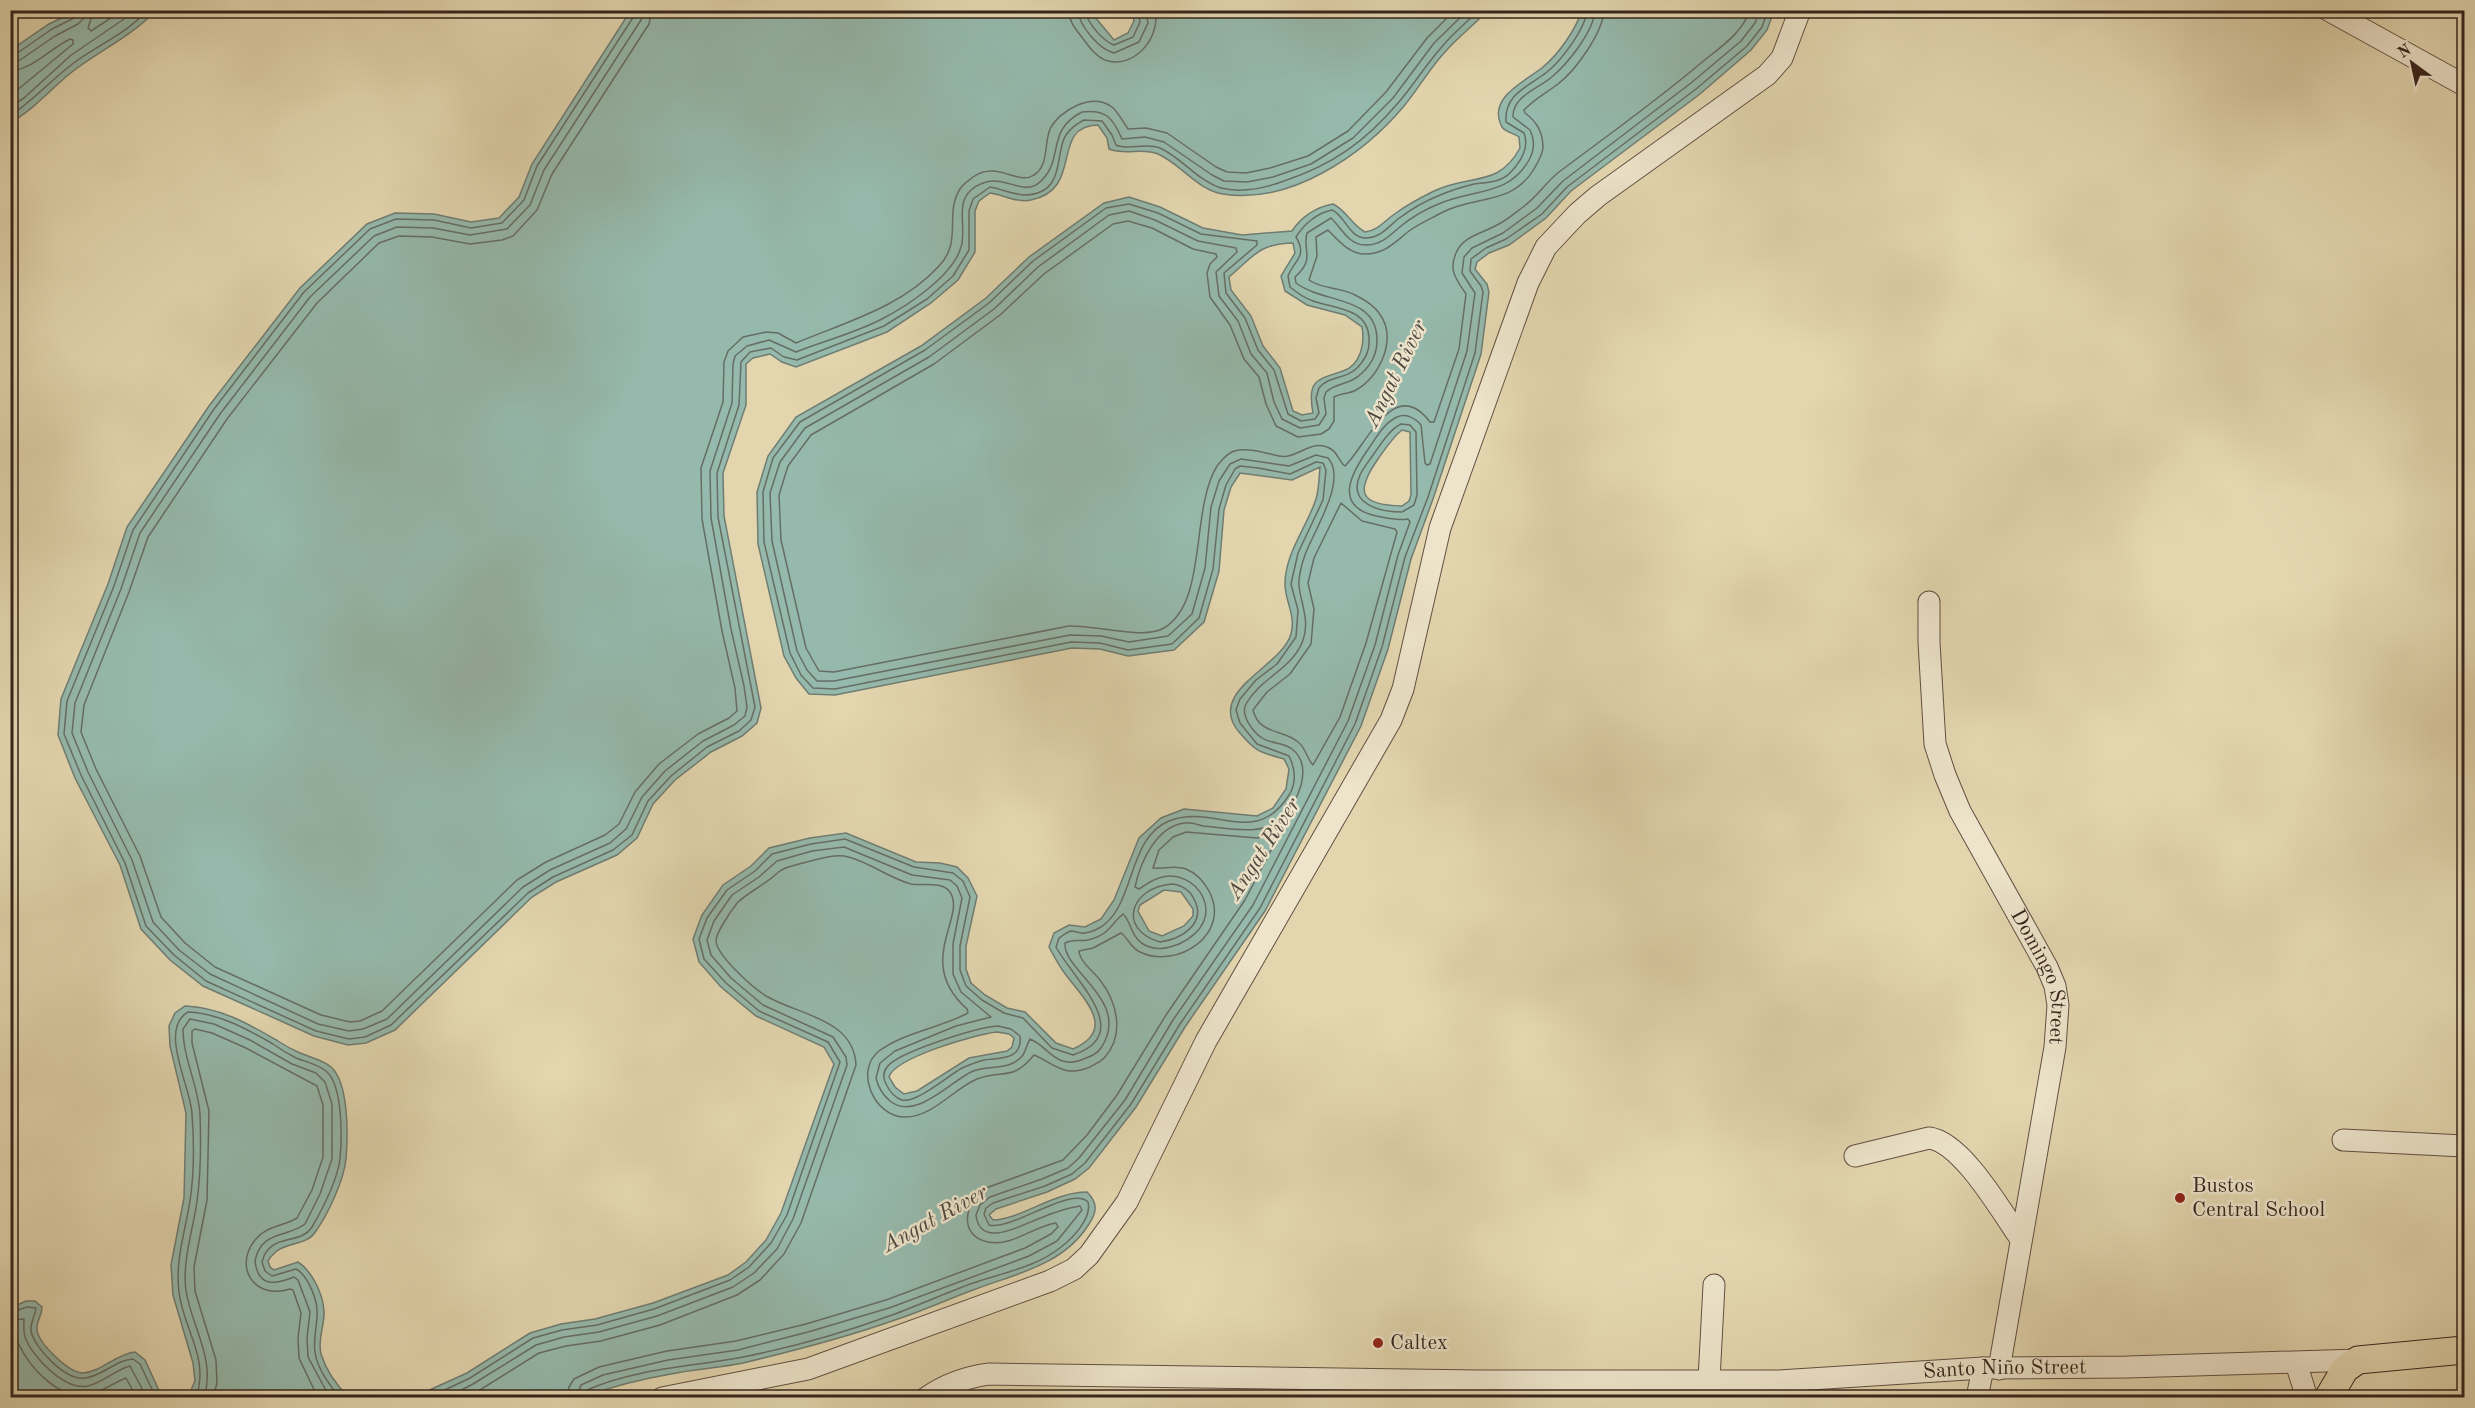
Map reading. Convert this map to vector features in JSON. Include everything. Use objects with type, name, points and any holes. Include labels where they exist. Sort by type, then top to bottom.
[{"type":"main road","points":[[2328,1398],[2345,1369],[2358,1360],[2464,1350]]},
{"type":"street","points":[[663,1398],[808,1369],[1050,1281],[1074,1269],[1089,1255],[1127,1202],[1206,1041],[1391,720],[1403,689],[1440,528],[1538,260],[1560,230],[1598,196],[1767,75],[1782,58],[1800,10]]},
{"type":"street","points":[[2328,10],[2464,84]]},
{"type":"street","name":"Domingo Street","points":[[1929,602],[1935,744],[1960,810],[2047,967],[2055,986],[2058,1005],[2055,1047],[2044,1120],[2020,1238],[1991,1368],[1977,1398]]},
{"type":"street","points":[[1854,1156],[1929,1138],[1940,1139],[1966,1162],[2020,1238]]},
{"type":"street","points":[[2343,1140],[2464,1146]]},
{"type":"street","points":[[1709,1380],[1714,1285]]},
{"type":"street","name":"Santo Niño Street","points":[[926,1398],[958,1380],[989,1374],[1457,1381],[1709,1380],[1778,1389],[1991,1368],[2358,1360]]},
{"type":"street","points":[[2296,1363],[2307,1398]]},
{"type":"water","points":[[631,10],[1090,11],[1114,40],[1128,33],[1134,21],[1132,11],[1487,11],[1455,41],[1387,124],[1368,142],[1323,173],[1274,192],[1248,195],[1223,194],[1205,187],[1158,154],[1109,149],[1107,138],[1098,125],[1083,128],[1074,136],[1063,172],[1057,184],[1047,194],[1026,201],[990,193],[979,201],[975,211],[975,252],[958,280],[931,303],[887,332],[796,367],[770,354],[753,358],[746,364],[746,405],[723,473],[724,516],[761,708],[757,723],[742,736],[711,752],[675,780],[653,804],[637,838],[617,855],[556,882],[532,897],[395,1030],[366,1043],[348,1045],[314,1036],[203,986],[170,960],[141,929],[120,865],[75,778],[58,735],[61,699],[108,584],[127,527],[209,406],[300,288],[367,224],[395,213],[434,214],[471,222],[499,218],[519,197],[532,164]]},
{"type":"water","points":[[76,11],[155,11],[129,34],[71,73],[29,110],[11,122],[11,50],[49,24]]},
{"type":"water","name":"Angat River","points":[[1582,11],[1774,11],[1767,30],[1751,50],[1700,94],[1571,191],[1546,218],[1509,245],[1489,253],[1477,262],[1475,269],[1487,284],[1489,292],[1481,354],[1411,559],[1388,649],[1361,726],[1265,911],[1185,1027],[1136,1107],[1089,1168],[1075,1179],[1047,1192],[996,1209],[989,1215],[993,1220],[1004,1219],[1062,1196],[1087,1192],[1095,1204],[1095,1212],[1079,1238],[1052,1259],[1022,1273],[913,1314],[837,1339],[743,1363],[649,1378],[583,1397],[414,1397],[467,1373],[530,1333],[561,1324],[595,1319],[653,1303],[728,1275],[746,1262],[766,1240],[781,1213],[834,1064],[824,1047],[756,1016],[721,987],[699,962],[693,939],[702,915],[723,885],[751,866],[769,848],[810,838],[846,833],[916,862],[940,863],[957,867],[968,878],[977,896],[966,946],[966,969],[971,983],[985,995],[1007,1008],[1025,1012],[1056,1043],[1073,1049],[1086,1041],[1093,1033],[1095,1024],[1088,1004],[1063,972],[1049,947],[1054,933],[1069,925],[1085,927],[1101,919],[1114,900],[1139,838],[1161,818],[1184,809],[1257,816],[1273,808],[1286,789],[1289,769],[1284,759],[1258,750],[1245,739],[1231,717],[1232,704],[1238,692],[1285,646],[1291,634],[1292,620],[1285,590],[1286,573],[1292,551],[1316,499],[1320,467],[1292,480],[1240,473],[1231,487],[1224,510],[1219,571],[1204,622],[1174,650],[1128,656],[1100,649],[1072,648],[835,695],[809,694],[796,678],[784,656],[758,544],[757,492],[768,456],[796,417],[921,346],[986,298],[1029,257],[1104,203],[1129,197],[1160,207],[1203,228],[1242,235],[1292,231],[1310,213],[1333,204],[1365,232],[1378,227],[1405,207],[1445,186],[1492,175],[1502,170],[1520,148],[1519,137],[1506,131],[1501,125],[1498,115],[1504,98],[1555,55],[1571,34]],"holes":[[[1293,243],[1295,253],[1281,276],[1285,291],[1307,305],[1345,315],[1362,327],[1363,333],[1358,359],[1349,368],[1315,383],[1311,394],[1313,413],[1302,415],[1293,411],[1280,368],[1263,346],[1251,316],[1231,290],[1229,277],[1257,252],[1281,244]],[[1402,430],[1410,432],[1411,495],[1409,501],[1402,506],[1377,503],[1369,499],[1364,488],[1371,470]],[[1164,890],[1181,892],[1193,909],[1193,916],[1184,926],[1162,936],[1149,931],[1138,911],[1140,905]],[[997,1032],[1009,1034],[1014,1038],[1012,1047],[1007,1051],[969,1058],[917,1091],[904,1094],[895,1087],[889,1077],[905,1062],[920,1055],[955,1042]]]},
{"type":"water","points":[[185,1006],[198,1007],[233,1017],[293,1050],[323,1062],[337,1075],[346,1110],[347,1149],[345,1167],[335,1196],[321,1224],[311,1237],[280,1249],[268,1261],[274,1270],[298,1262],[312,1277],[321,1297],[324,1311],[321,1354],[332,1377],[349,1397],[188,1397],[195,1381],[193,1363],[173,1295],[171,1265],[184,1198],[186,1113],[170,1046],[169,1026],[175,1013]]},
{"type":"water","points":[[26,1301],[35,1301],[42,1307],[37,1327],[39,1336],[49,1350],[70,1368],[77,1372],[90,1372],[121,1356],[135,1352],[145,1360],[162,1397],[11,1397],[11,1308]]},
{"type":"place","name":"Bustos Central School","points":[[2180,1198]]},
{"type":"place","name":"Caltex","points":[[1378,1343]]}]
